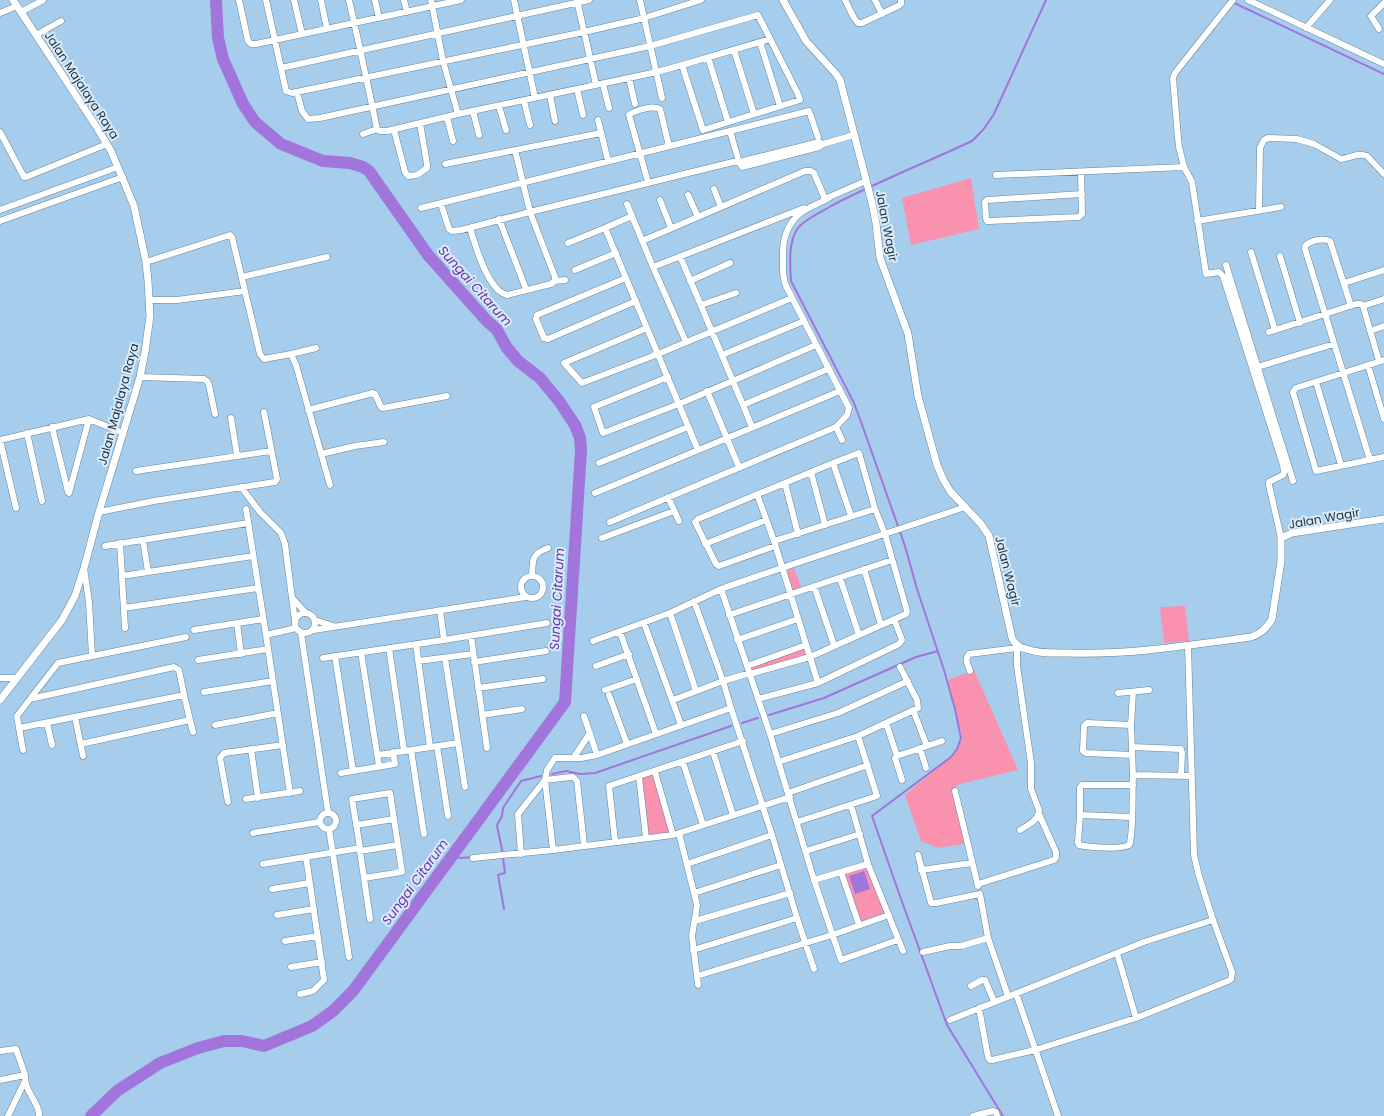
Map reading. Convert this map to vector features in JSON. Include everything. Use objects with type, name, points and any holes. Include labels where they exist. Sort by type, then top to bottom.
[{"type":"street","points":[[0,13],[17,6],[43,0]]},
{"type":"street","points":[[239,0],[248,42],[251,44],[407,12],[432,3],[460,0]]},
{"type":"street","points":[[266,0],[286,91],[292,93],[584,32],[644,18],[701,0]]},
{"type":"street","points":[[294,0],[302,34]]},
{"type":"street","points":[[321,0],[327,29]]},
{"type":"street","points":[[349,0],[377,129]]},
{"type":"street","points":[[375,0],[379,18]]},
{"type":"street","points":[[404,0],[407,12]]},
{"type":"street","points":[[514,0],[535,98]]},
{"type":"street","points":[[281,68],[578,1],[589,0]]},
{"type":"street","points":[[640,0],[662,98]]},
{"type":"street","name":"Jalan Wagir","points":[[783,0],[806,41],[840,80],[870,194],[876,223],[880,258],[908,334],[918,396],[932,448],[943,479],[950,491],[981,524],[989,536],[1012,638],[1017,646],[1041,652],[1081,653],[1128,651],[1188,645],[1257,635],[1268,627],[1272,619],[1281,561],[1281,538],[1292,533],[1384,519]]},
{"type":"street","points":[[845,0],[858,23],[862,23],[898,6],[901,0]]},
{"type":"street","points":[[875,0],[882,14]]},
{"type":"street","points":[[1232,0],[1228,7],[1179,66],[1173,78],[1179,148],[1184,167],[1192,182],[1206,274],[1219,272],[1223,276],[1293,481]]},
{"type":"street","points":[[1248,0],[1384,64]]},
{"type":"street","points":[[1306,28],[1330,0]]},
{"type":"street","points":[[1379,28],[1371,16],[1384,3],[1381,0]]},
{"type":"street","points":[[578,1],[596,85]]},
{"type":"street","points":[[432,3],[443,61],[458,114]]},
{"type":"street","name":"Jalan Majalaya Raya","points":[[0,700],[62,620],[75,596],[140,378],[150,316],[146,262],[134,206],[118,167],[107,144],[17,6]]},
{"type":"street","points":[[297,92],[302,111],[308,119],[373,107],[650,46],[758,14],[800,100],[703,130],[682,65]]},
{"type":"street","points":[[36,35],[61,21]]},
{"type":"street","points":[[363,134],[377,129],[383,132],[394,130],[458,114],[656,72],[770,39]]},
{"type":"street","points":[[760,42],[780,106]]},
{"type":"street","points":[[734,50],[754,114]]},
{"type":"street","points":[[708,57],[728,122]]},
{"type":"street","points":[[629,78],[635,104]]},
{"type":"street","points":[[603,84],[609,108]]},
{"type":"street","points":[[577,89],[583,115]]},
{"type":"street","points":[[550,95],[555,121]]},
{"type":"street","points":[[524,101],[530,125]]},
{"type":"street","points":[[499,106],[506,130]]},
{"type":"street","points":[[648,182],[639,154],[629,116],[630,114],[654,107],[660,109],[669,146]]},
{"type":"street","points":[[473,111],[479,135]]},
{"type":"street","points":[[421,208],[809,111],[818,137]]},
{"type":"street","points":[[447,117],[453,141]]},
{"type":"street","points":[[598,120],[608,161]]},
{"type":"street","points":[[394,130],[405,172],[408,176],[417,175],[427,168],[428,164],[420,123]]},
{"type":"street","points":[[730,131],[739,162]]},
{"type":"street","points":[[0,132],[24,177],[26,178],[107,144]]},
{"type":"street","points":[[445,164],[601,133]]},
{"type":"street","points":[[441,204],[448,229],[452,231],[470,228],[648,182],[733,162],[739,162],[819,142],[823,144],[854,135]]},
{"type":"street","points":[[1259,210],[1260,148],[1264,140],[1268,138],[1297,139],[1314,144],[1341,159],[1360,154],[1368,156],[1384,174]]},
{"type":"street","points":[[515,150],[530,212],[555,277],[555,281]]},
{"type":"street","points":[[0,210],[118,167]]},
{"type":"street","points":[[996,175],[1184,167]]},
{"type":"street","points":[[642,241],[809,170],[814,173],[828,198]]},
{"type":"street","points":[[1081,172],[1082,194],[1082,214],[1079,217],[990,221],[987,221],[986,218],[985,202],[987,200],[1082,194]]},
{"type":"street","points":[[93,176],[96,187]]},
{"type":"street","points":[[0,221],[122,177]]},
{"type":"street","points":[[653,267],[866,182]]},
{"type":"street","points":[[714,189],[721,207]]},
{"type":"street","points":[[688,196],[698,217]]},
{"type":"street","points":[[610,522],[836,427],[847,415],[849,412],[848,408],[784,282],[783,274],[782,248],[786,232],[797,216],[803,211],[828,198]]},
{"type":"street","points":[[660,200],[671,228]]},
{"type":"street","points":[[627,204],[686,342]]},
{"type":"street","points":[[1197,220],[1281,207]]},
{"type":"street","points":[[568,243],[632,216]]},
{"type":"street","points":[[499,220],[526,289]]},
{"type":"street","points":[[470,228],[479,255],[493,285],[505,295],[551,284],[555,281],[564,280]]},
{"type":"street","points":[[605,228],[698,450]]},
{"type":"street","points":[[146,262],[231,236],[261,357],[267,359],[316,348]]},
{"type":"street","points":[[1351,306],[1330,241],[1318,240],[1307,244],[1305,249],[1370,460]]},
{"type":"street","points":[[1251,252],[1272,331],[1351,306],[1359,304],[1363,306],[1384,299]]},
{"type":"street","points":[[575,270],[616,254]]},
{"type":"street","points":[[680,256],[752,427]]},
{"type":"street","points":[[1280,256],[1300,322]]},
{"type":"street","points":[[242,277],[327,257]]},
{"type":"street","points":[[690,280],[730,263]]},
{"type":"street","points":[[1226,266],[1284,472],[1283,475],[1269,482],[1281,538]]},
{"type":"street","points":[[1344,283],[1384,270]]},
{"type":"street","points":[[626,278],[537,315],[536,319],[544,338],[546,339],[636,302]]},
{"type":"street","points":[[150,300],[177,300],[245,291]]},
{"type":"street","points":[[701,305],[736,293]]},
{"type":"street","points":[[647,328],[564,363],[582,383],[658,354],[792,298]]},
{"type":"street","points":[[1363,306],[1370,330],[1382,361],[1296,388],[1293,392],[1316,470],[1384,457]]},
{"type":"street","points":[[722,355],[804,321]]},
{"type":"street","points":[[1370,330],[1384,326]]},
{"type":"street","points":[[1254,368],[1334,344]]},
{"type":"street","points":[[668,378],[594,407],[603,433],[679,404],[816,345]]},
{"type":"street","points":[[291,354],[296,365],[330,485]]},
{"type":"street","points":[[1368,365],[1384,419]]},
{"type":"street","points":[[743,405],[828,369]]},
{"type":"street","points":[[140,378],[204,379],[209,385],[215,414]]},
{"type":"street","points":[[1316,382],[1341,466]]},
{"type":"street","points":[[707,391],[739,467]]},
{"type":"street","points":[[595,494],[840,391]]},
{"type":"street","points":[[308,410],[373,393],[383,408],[447,396]]},
{"type":"street","points":[[99,512],[154,501],[276,481],[264,412]]},
{"type":"street","points":[[231,418],[237,456]]},
{"type":"street","points":[[16,508],[0,440],[89,419],[123,434]]},
{"type":"street","points":[[52,427],[69,493],[89,419]]},
{"type":"street","points":[[599,463],[688,427]]},
{"type":"street","points":[[836,427],[842,440]]},
{"type":"street","points":[[27,433],[42,501]]},
{"type":"street","points":[[321,454],[355,446],[384,442]]},
{"type":"street","points":[[136,471],[271,450]]},
{"type":"street","points":[[673,700],[723,681],[810,657],[906,614],[907,611],[885,534],[875,509],[859,453],[698,519],[695,522],[705,544],[716,564],[719,566],[798,534],[875,509]]},
{"type":"street","points":[[833,463],[850,516]]},
{"type":"street","points":[[811,472],[825,525]]},
{"type":"street","points":[[785,483],[798,534]]},
{"type":"street","points":[[241,487],[260,512],[281,533],[285,544],[296,628],[301,633],[328,812]]},
{"type":"street","points":[[757,494],[782,567],[818,683]]},
{"type":"street","points":[[668,497],[678,521]]},
{"type":"street","points":[[593,641],[670,613],[721,589],[782,567],[894,532],[964,507]]},
{"type":"street","points":[[246,509],[290,793]]},
{"type":"street","points":[[602,538],[674,510]]},
{"type":"street","points":[[705,544],[766,520]]},
{"type":"street","points":[[105,546],[248,523]]},
{"type":"street","points":[[142,540],[148,572]]},
{"type":"street","points":[[120,543],[126,628]]},
{"type":"street","points":[[532,576],[533,560],[535,555],[548,548]]},
{"type":"street","points":[[122,576],[253,556]]},
{"type":"street","points":[[729,615],[892,560]]},
{"type":"street","points":[[84,568],[89,602],[92,656]]},
{"type":"street","points":[[864,569],[881,625]]},
{"type":"street","points":[[301,633],[308,633],[314,630],[333,626],[526,597],[537,598],[544,588],[540,578],[532,576],[526,578],[522,584],[522,591],[526,597]]},
{"type":"street","points":[[840,578],[859,635]]},
{"type":"street","points":[[814,586],[834,645]]},
{"type":"street","points":[[124,608],[258,588]]},
{"type":"street","points":[[721,589],[770,734],[814,880],[841,960],[898,940]]},
{"type":"street","points":[[293,599],[306,613],[312,615],[315,620],[314,630]]},
{"type":"street","points":[[694,601],[743,741],[814,969]]},
{"type":"street","points":[[440,610],[444,640]]},
{"type":"street","points":[[295,621],[299,615],[306,613]]},
{"type":"street","points":[[670,613],[696,691]]},
{"type":"street","points":[[194,630],[264,619]]},
{"type":"street","points":[[737,640],[798,619]]},
{"type":"street","points":[[758,699],[818,683],[899,644],[902,640],[894,619]]},
{"type":"street","points":[[315,620],[333,626]]},
{"type":"street","points":[[237,623],[241,654]]},
{"type":"street","points":[[323,658],[547,623]]},
{"type":"street","points":[[644,623],[681,725]]},
{"type":"street","points":[[266,635],[296,628]]},
{"type":"street","points":[[620,632],[656,734]]},
{"type":"street","points":[[471,636],[487,748]]},
{"type":"street","points":[[23,750],[17,716],[58,663],[186,637]]},
{"type":"street","points":[[416,644],[418,662],[448,816]]},
{"type":"street","points":[[747,666],[806,645]]},
{"type":"street","points":[[979,1008],[983,1034],[990,1060],[1035,1050],[1136,1018],[1231,979],[1232,972],[1213,920],[1194,855],[1188,645]]},
{"type":"street","points":[[970,671],[966,661],[966,657],[969,654],[1017,646],[1017,666],[1031,763],[1031,789],[1039,814],[1056,852],[1056,857],[1054,860],[978,884]]},
{"type":"street","points":[[389,648],[404,751]]},
{"type":"street","points":[[198,660],[268,649]]},
{"type":"street","points":[[474,662],[546,651]]},
{"type":"street","points":[[361,652],[379,766]]},
{"type":"street","points":[[418,662],[473,654]]},
{"type":"street","points":[[596,666],[629,654]]},
{"type":"street","points":[[335,656],[353,771]]},
{"type":"street","points":[[445,658],[465,787]]},
{"type":"street","points":[[30,699],[174,667],[179,670],[181,674],[184,695],[193,732]]},
{"type":"street","points":[[778,762],[858,736],[918,708],[908,681],[900,667]]},
{"type":"street","points":[[0,678],[16,678]]},
{"type":"street","points":[[478,688],[542,679]]},
{"type":"street","points":[[626,744],[607,692],[637,679]]},
{"type":"street","points":[[204,692],[273,681]]},
{"type":"street","points":[[770,734],[838,713],[908,681]]},
{"type":"street","points":[[1118,693],[1149,690]]},
{"type":"street","points":[[1132,785],[1082,785],[1080,788],[1079,845],[1125,847],[1129,845],[1131,836],[1133,775],[1131,725],[1133,692]]},
{"type":"street","points":[[19,728],[184,695]]},
{"type":"street","points":[[553,850],[546,780],[547,770],[553,760],[558,757],[581,758],[597,755],[731,708]]},
{"type":"street","points":[[482,715],[522,709]]},
{"type":"street","points":[[913,710],[927,746]]},
{"type":"street","points":[[215,725],[278,713]]},
{"type":"street","points":[[584,716],[597,755]]},
{"type":"street","points":[[75,717],[83,756]]},
{"type":"street","points":[[81,744],[190,720]]},
{"type":"street","points":[[47,722],[52,746]]},
{"type":"street","points":[[886,722],[898,756]]},
{"type":"street","points":[[1131,725],[1087,723],[1084,726],[1083,751],[1086,753],[1132,755]]},
{"type":"street","points":[[574,757],[590,733]]},
{"type":"street","points":[[797,822],[877,796],[858,736]]},
{"type":"street","points":[[615,841],[609,786],[655,772],[743,741]]},
{"type":"street","points":[[902,780],[895,758],[942,741]]},
{"type":"street","points":[[378,755],[458,743]]},
{"type":"street","points":[[228,802],[220,758],[221,755],[224,753],[283,745]]},
{"type":"street","points":[[1132,747],[1181,749],[1181,776]]},
{"type":"street","points":[[920,748],[926,768]]},
{"type":"street","points":[[251,749],[258,798]]},
{"type":"street","points":[[411,750],[424,834]]},
{"type":"street","points":[[341,773],[395,764],[393,752]]},
{"type":"street","points":[[713,752],[733,815]]},
{"type":"street","points":[[683,762],[703,825]]},
{"type":"street","points":[[473,858],[521,854],[676,834],[763,806],[868,766]]},
{"type":"street","points":[[655,772],[687,864],[694,893],[696,905],[692,936],[698,985]]},
{"type":"street","points":[[1133,775],[1191,776]]},
{"type":"street","points":[[521,854],[518,814],[546,780],[573,777],[577,781],[584,845]]},
{"type":"street","points":[[639,777],[646,838]]},
{"type":"street","points":[[246,799],[300,791]]},
{"type":"street","points":[[955,791],[978,884],[988,938],[1008,996]]},
{"type":"street","points":[[364,878],[402,872],[390,793],[352,799],[370,919]]},
{"type":"street","points":[[851,805],[868,864],[903,951]]},
{"type":"street","points":[[319,822],[322,815],[328,812]]},
{"type":"street","points":[[319,822],[323,828],[329,829],[335,826],[336,821],[334,815],[328,812]]},
{"type":"street","points":[[1020,830],[1035,820],[1039,814]]},
{"type":"street","points":[[1080,815],[1131,817]]},
{"type":"street","points":[[356,825],[394,819]]},
{"type":"street","points":[[253,833],[319,822]]},
{"type":"street","points":[[329,829],[349,957]]},
{"type":"street","points":[[806,851],[860,834]]},
{"type":"street","points":[[687,864],[772,835]]},
{"type":"street","points":[[262,864],[333,852],[398,845]]},
{"type":"street","points":[[918,855],[930,901],[933,903],[980,894]]},
{"type":"street","points":[[300,994],[313,991],[324,980],[306,857]]},
{"type":"street","points":[[922,870],[972,863]]},
{"type":"street","points":[[814,880],[868,864]]},
{"type":"street","points":[[694,893],[781,866]]},
{"type":"street","points":[[842,872],[859,925]]},
{"type":"street","points":[[272,889],[310,883]]},
{"type":"street","points":[[695,921],[790,893]]},
{"type":"street","points":[[277,915],[314,910]]},
{"type":"street","points":[[697,976],[832,935],[888,915]]},
{"type":"street","points":[[693,950],[798,918]]},
{"type":"street","points":[[950,1020],[994,1001],[1016,994],[1150,940],[1213,920]]},
{"type":"street","points":[[285,941],[318,936]]},
{"type":"street","points":[[923,952],[950,946],[961,946],[988,938]]},
{"type":"street","points":[[1117,953],[1136,1018]]},
{"type":"street","points":[[291,967],[322,962]]},
{"type":"street","points":[[971,986],[985,980],[994,1001]]},
{"type":"street","points":[[1016,994],[1058,1116]]},
{"type":"street","points":[[0,1051],[16,1049],[25,1075],[24,1083],[8,1116]]},
{"type":"street","points":[[0,1080],[25,1075]]},
{"type":"street","points":[[24,1083],[38,1108],[40,1114],[39,1116]]},
{"type":"street","points":[[973,1116],[993,1110],[996,1112],[997,1116]]},
{"type":"shaded area","points":[[971,178],[979,229],[911,245],[902,198]]},
{"type":"shaded area","points":[[794,568],[801,587],[792,591],[785,572]]},
{"type":"shaded area","points":[[1185,606],[1189,641],[1164,643],[1160,607]]},
{"type":"shaded area","points":[[806,645],[810,657],[750,674],[747,666]]},
{"type":"shaded area","points":[[974,670],[1018,770],[956,785],[970,843],[938,848],[921,841],[905,795],[951,757],[963,739],[948,680]]},
{"type":"shaded area","points":[[655,772],[673,835],[646,838],[639,777]]},
{"type":"shaded area","points":[[868,865],[885,913],[861,922],[844,872]]},
{"type":"shaded area","points":[[864,871],[870,889],[855,894],[849,876]]},
{"type":"waterway","name":"Sungai Citarum","points":[[91,1116],[117,1091],[160,1063],[198,1048],[224,1041],[242,1041],[264,1046],[312,1026],[333,1011],[353,991],[565,702],[581,450],[580,438],[575,425],[559,401],[540,378],[518,361],[507,348],[497,330],[486,320],[428,255],[369,171],[363,167],[350,163],[323,161],[281,144],[255,122],[243,104],[223,59],[218,38],[216,0]]},
{"type":"waterway","points":[[1003,1116],[947,1025],[872,816],[951,757],[957,749],[961,738],[955,709],[944,670],[917,589],[905,546],[854,403],[791,281],[790,253],[795,233],[798,228],[809,219],[831,206],[866,189],[972,141],[983,130],[994,114],[1046,0]]},
{"type":"waterway","points":[[1228,0],[1384,74]]},
{"type":"waterway","points":[[769,715],[824,698],[916,657],[938,651]]},
{"type":"waterway","points":[[742,723],[758,718]]},
{"type":"waterway","points":[[552,774],[566,771],[580,774],[595,773],[731,726]]},
{"type":"waterway","points":[[503,854],[497,826],[502,816],[503,808],[521,781],[541,776]]},
{"type":"waterway","points":[[452,856],[461,858],[473,857]]},
{"type":"waterway","points":[[503,858],[505,873],[498,875],[504,909]]}]
